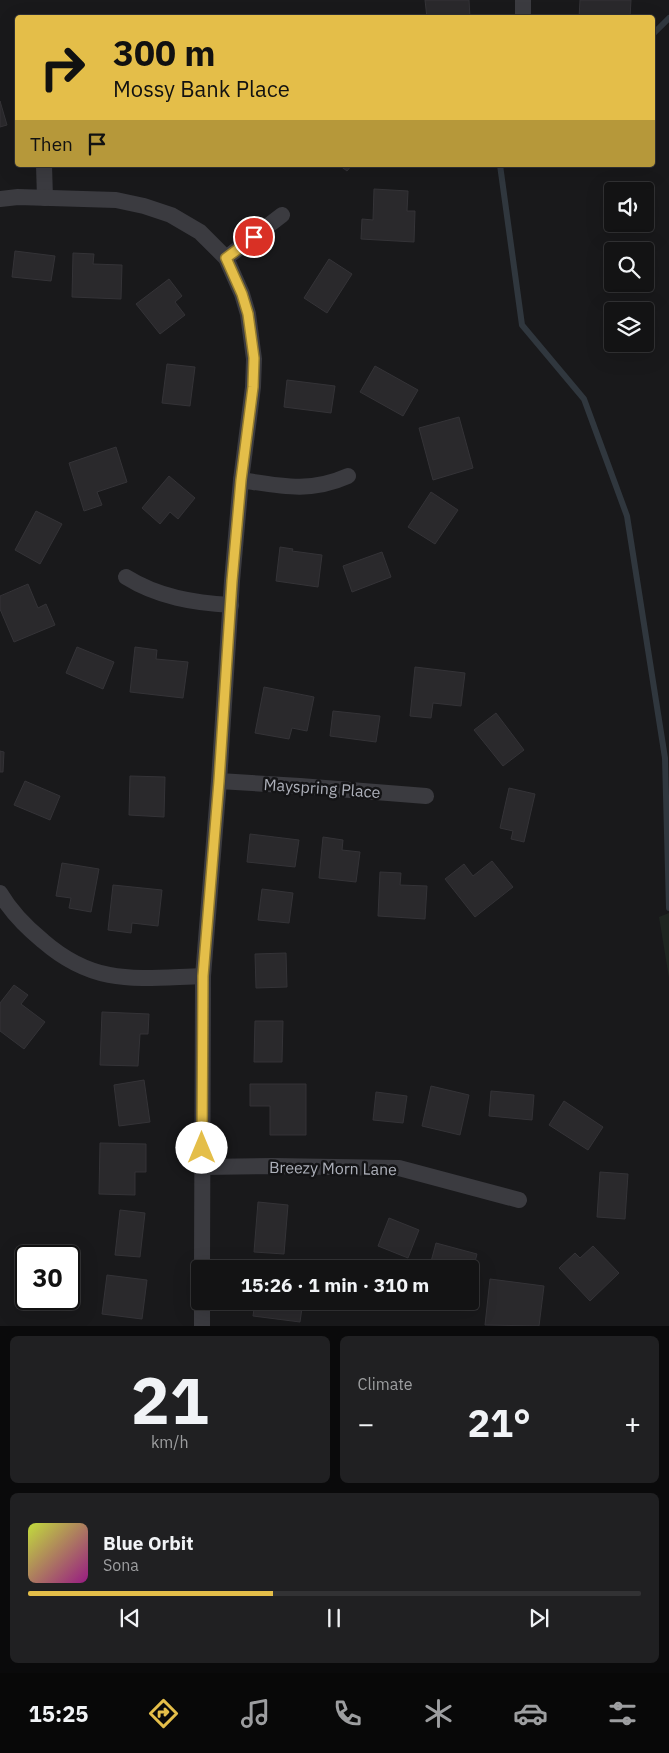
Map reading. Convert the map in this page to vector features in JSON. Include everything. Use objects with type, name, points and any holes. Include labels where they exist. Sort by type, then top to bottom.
[{"type":"street","points":[[523,0],[523,15]]},
{"type":"street","points":[[44,167],[44,198]]},
{"type":"street","points":[[0,198],[116,200],[144,206],[171,215],[200,232],[226,258],[242,294],[248,314],[254,358],[253,387],[241,480],[203,976],[202,1260]]},
{"type":"street","points":[[226,258],[282,215]]},
{"type":"street","points":[[241,480],[290,487],[318,486],[348,476]]},
{"type":"street","points":[[126,577],[141,586],[166,596],[231,605]]},
{"type":"street","name":"Mayspring Place","points":[[219,781],[426,796]]},
{"type":"street","points":[[0,892],[8,905],[26,926],[51,948],[72,963],[91,972],[135,978],[203,976]]},
{"type":"street","name":"Breezy Morn Lane","points":[[202,1167],[399,1168],[520,1200]]},
{"type":"street","points":[[202,1310],[202,1326]]},
{"type":"shaded area","points":[[669,913],[669,978],[659,917]]},
{"type":"building","points":[[425,0],[469,0],[470,15],[427,15]]},
{"type":"building","points":[[580,0],[631,0],[630,15],[579,15]]},
{"type":"building","points":[[0,101],[7,125],[0,127]]},
{"type":"building","points":[[342,167],[350,167],[347,171]]},
{"type":"building","points":[[374,189],[408,191],[407,211],[415,211],[414,242],[361,239],[362,219],[373,220]]},
{"type":"building","points":[[15,251],[55,256],[51,281],[12,277]]},
{"type":"building","points":[[73,253],[94,254],[93,264],[122,265],[121,299],[72,297]]},
{"type":"building","points":[[329,259],[352,274],[327,313],[304,298]]},
{"type":"building","points":[[169,279],[182,296],[175,302],[185,315],[160,334],[136,304]]},
{"type":"building","points":[[167,364],[195,367],[190,406],[162,403]]},
{"type":"building","points":[[375,366],[418,390],[403,416],[360,392]]},
{"type":"building","points":[[287,380],[335,386],[331,413],[284,407]]},
{"type":"building","points":[[459,417],[473,468],[433,480],[419,428]]},
{"type":"building","points":[[116,447],[127,482],[97,492],[102,505],[84,511],[69,463]]},
{"type":"building","points":[[169,476],[195,498],[178,519],[170,512],[160,524],[142,508]]},
{"type":"building","points":[[431,492],[458,510],[435,544],[408,527]]},
{"type":"building","points":[[36,511],[62,524],[40,564],[15,550]]},
{"type":"building","points":[[280,547],[293,549],[292,551],[322,555],[318,587],[276,581]]},
{"type":"building","points":[[382,552],[391,577],[352,592],[343,566]]},
{"type":"building","points":[[28,584],[38,608],[46,604],[55,625],[14,642],[0,609],[0,596]]},
{"type":"building","points":[[77,647],[114,662],[103,689],[66,673]]},
{"type":"building","points":[[135,647],[157,650],[156,659],[188,662],[183,698],[130,692]]},
{"type":"building","points":[[415,667],[465,673],[461,706],[433,703],[431,718],[410,716]]},
{"type":"building","points":[[264,687],[314,697],[307,731],[292,728],[289,739],[255,733]]},
{"type":"building","points":[[333,711],[380,716],[376,742],[330,736]]},
{"type":"building","points":[[496,713],[524,750],[503,766],[474,730]]},
{"type":"building","points":[[0,751],[4,752],[3,772],[0,772]]},
{"type":"building","points":[[130,776],[165,777],[164,817],[129,815]]},
{"type":"building","points":[[25,781],[60,796],[50,820],[14,805]]},
{"type":"building","points":[[509,788],[535,794],[524,842],[511,839],[513,831],[500,828]]},
{"type":"building","points":[[250,834],[299,840],[295,867],[247,862]]},
{"type":"building","points":[[323,837],[343,840],[342,850],[360,852],[356,882],[319,878]]},
{"type":"building","points":[[492,861],[513,887],[475,917],[445,879],[464,864],[473,876]]},
{"type":"building","points":[[62,863],[99,869],[91,912],[69,908],[71,898],[56,896]]},
{"type":"building","points":[[380,872],[401,873],[400,885],[427,886],[425,919],[378,916]]},
{"type":"building","points":[[113,885],[162,890],[158,926],[132,923],[131,933],[108,930]]},
{"type":"building","points":[[262,889],[293,893],[289,923],[258,920]]},
{"type":"building","points":[[286,953],[287,987],[256,988],[255,954]]},
{"type":"building","points":[[14,985],[28,995],[21,1004],[45,1022],[24,1049],[0,1031],[0,1003]]},
{"type":"building","points":[[102,1012],[149,1014],[148,1034],[140,1034],[138,1066],[100,1065]]},
{"type":"building","points":[[255,1021],[283,1021],[282,1062],[254,1062]]},
{"type":"building","points":[[144,1080],[150,1122],[119,1126],[114,1085]]},
{"type":"building","points":[[250,1084],[306,1084],[306,1135],[270,1135],[270,1106],[250,1106]]},
{"type":"building","points":[[431,1086],[469,1095],[460,1135],[422,1126]]},
{"type":"building","points":[[491,1091],[534,1095],[532,1120],[489,1116]]},
{"type":"building","points":[[376,1092],[407,1096],[403,1123],[373,1120]]},
{"type":"building","points":[[564,1101],[603,1127],[588,1150],[549,1125]]},
{"type":"building","points":[[100,1143],[146,1144],[146,1172],[135,1172],[135,1195],[99,1194]]},
{"type":"building","points":[[600,1172],[628,1174],[625,1219],[597,1217]]},
{"type":"building","points":[[258,1202],[288,1205],[284,1254],[254,1252]]},
{"type":"building","points":[[120,1210],[145,1213],[140,1257],[115,1255]]},
{"type":"building","points":[[389,1218],[419,1230],[408,1258],[378,1246]]},
{"type":"building","points":[[436,1243],[477,1254],[475,1260],[431,1260]]},
{"type":"building","points":[[593,1246],[619,1273],[590,1301],[559,1268],[575,1253],[580,1258]]},
{"type":"building","points":[[107,1275],[147,1280],[142,1319],[102,1314]]},
{"type":"building","points":[[490,1279],[544,1286],[539,1326],[485,1325]]},
{"type":"building","points":[[254,1310],[302,1310],[300,1322],[253,1316]]},
{"type":"waterway","points":[[655,32],[669,18]]},
{"type":"waterway","points":[[500,167],[522,325],[584,399],[627,516],[665,758],[669,908]]},
{"type":"route","points":[[202,1148],[203,976],[219,781],[232,581],[241,480],[253,387],[254,358],[248,314],[242,294],[226,258],[254,237]]}]
